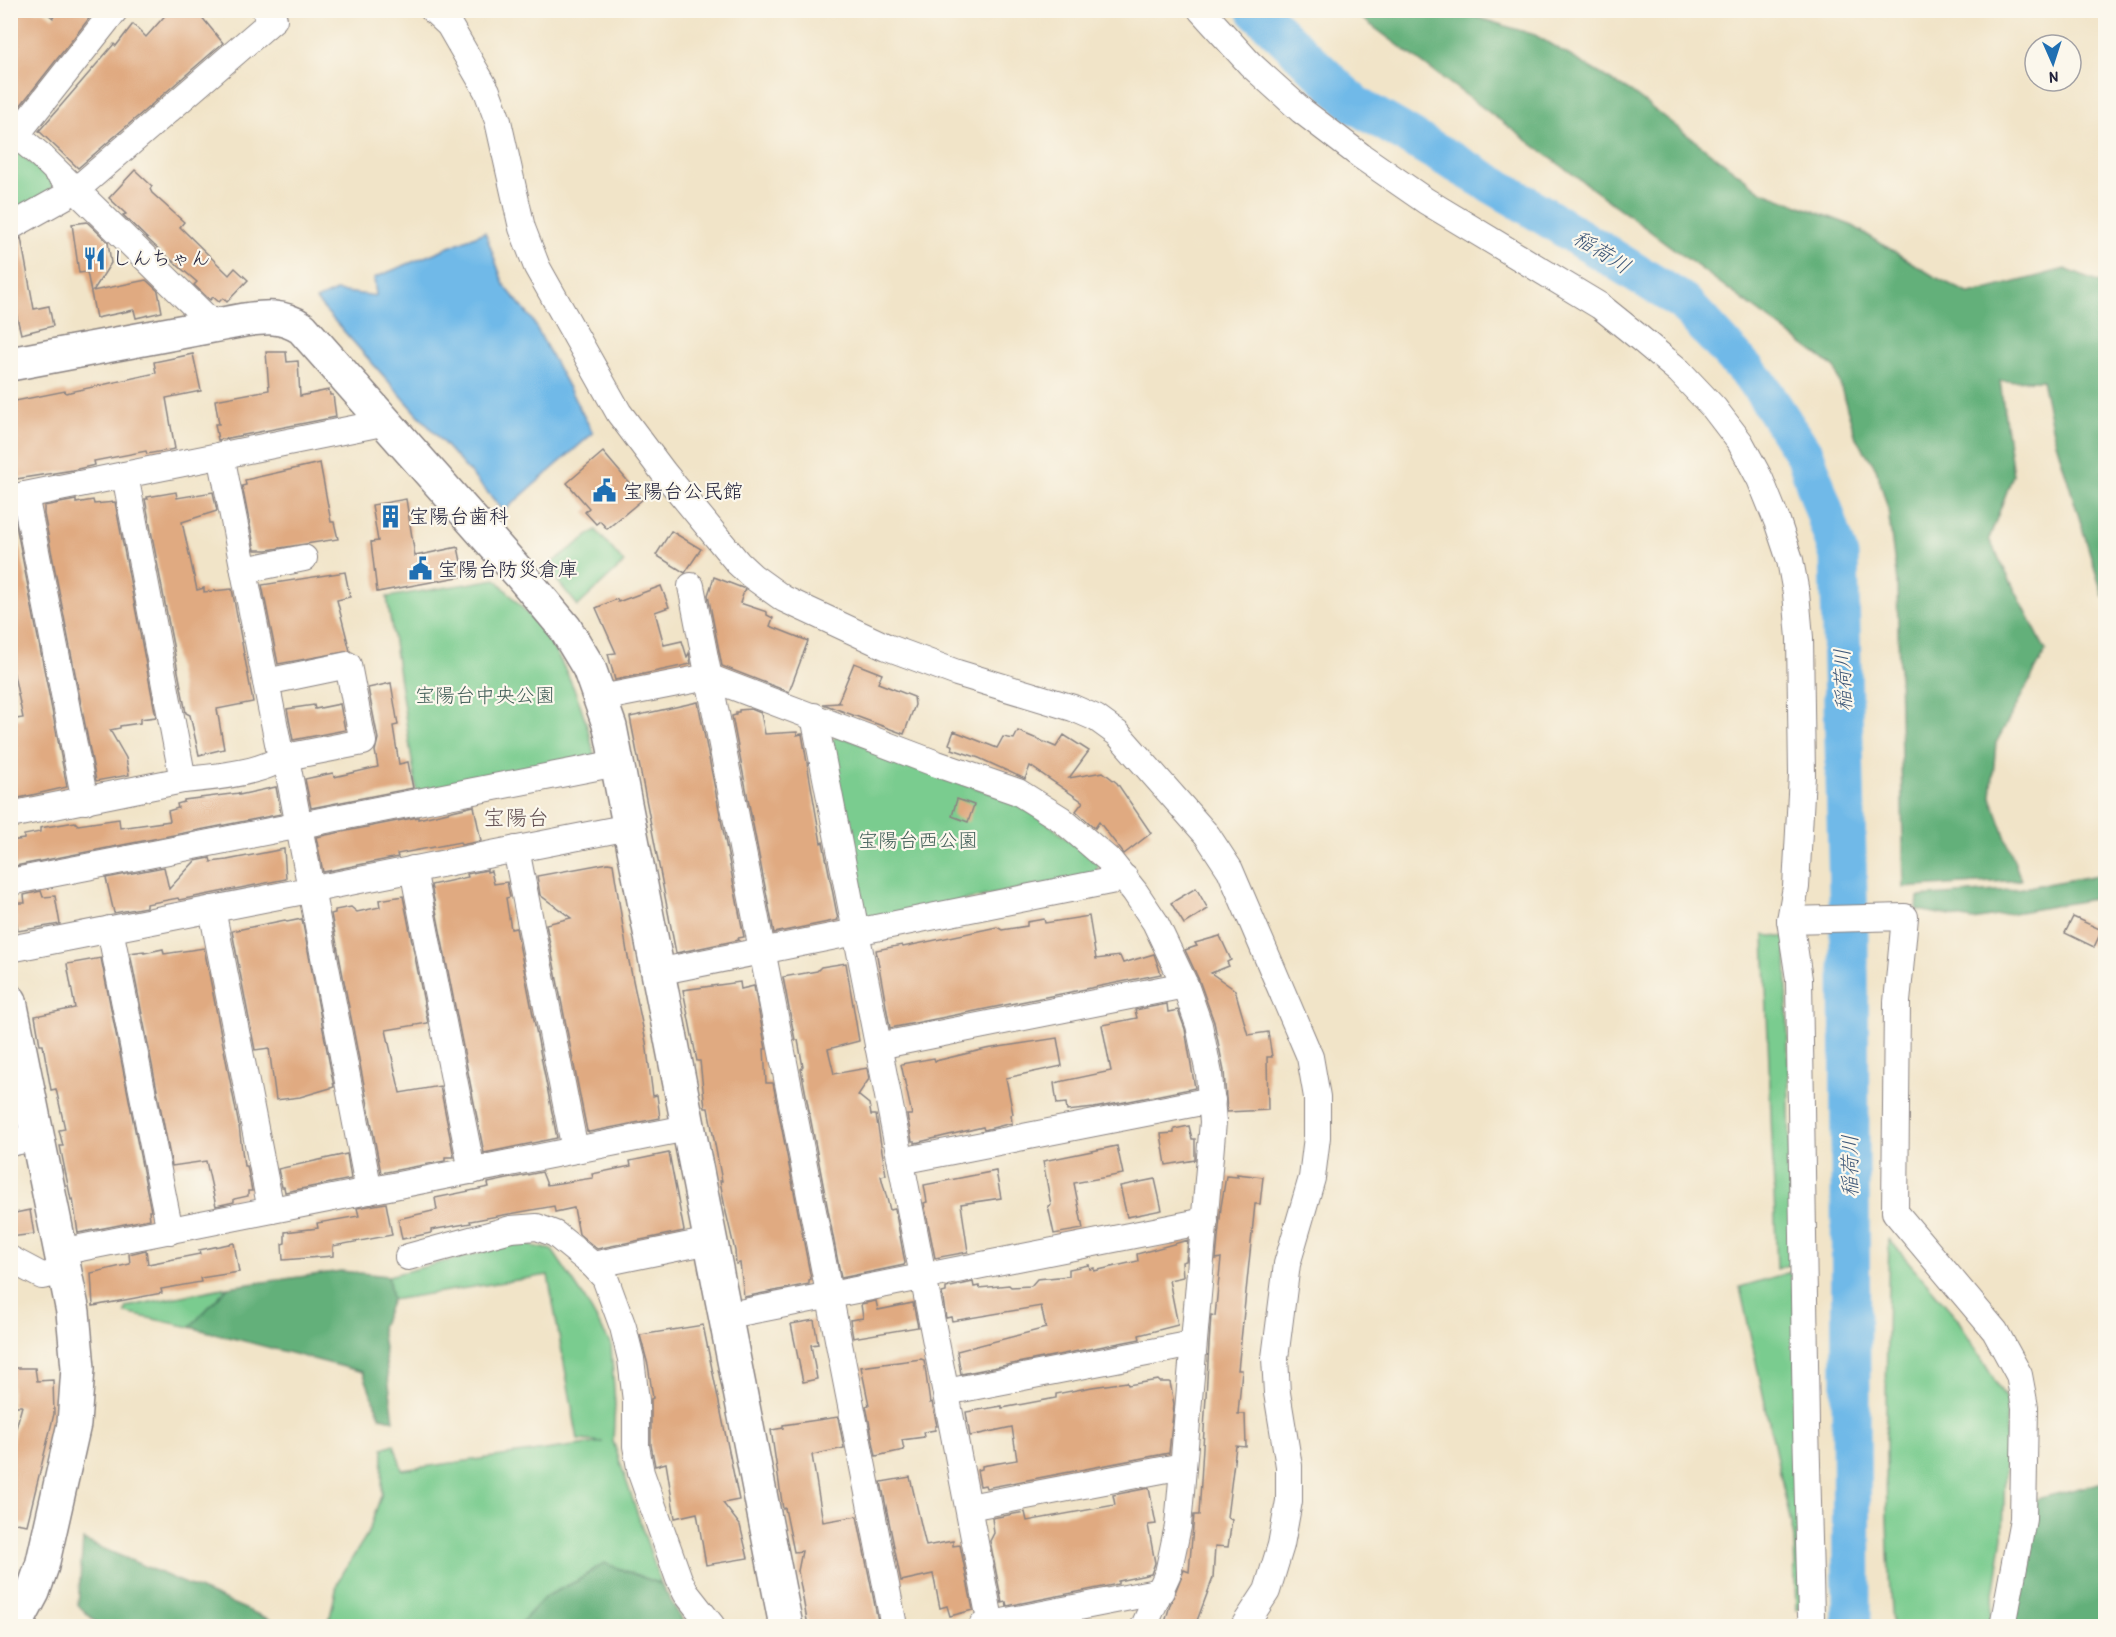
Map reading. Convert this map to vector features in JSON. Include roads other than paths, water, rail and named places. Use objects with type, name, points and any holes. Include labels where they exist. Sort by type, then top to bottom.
[{"type":"street","points":[[115,10],[14,132],[214,325]]},
{"type":"street","points":[[10,227],[76,190],[274,19],[265,10]]},
{"type":"street","points":[[433,10],[449,25],[487,91],[498,121],[522,228],[537,267],[619,412],[664,473],[738,563],[752,576],[784,598],[887,647],[957,673],[1073,708],[1096,718],[1118,734],[1207,836],[1230,870],[1310,1057],[1317,1097],[1317,1137],[1312,1178],[1287,1264],[1275,1358],[1277,1393],[1289,1466],[1289,1501],[1281,1545],[1267,1591],[1244,1626]]},
{"type":"street","points":[[1200,10],[1250,64],[1302,111],[1361,156],[1426,201],[1600,306],[1679,371],[1740,442],[1760,479],[1777,521],[1790,560],[1796,592],[1800,638],[1802,775],[1796,887],[1799,920],[1811,1616]]},
{"type":"street","points":[[10,364],[265,317],[279,317],[291,321],[302,328],[387,422],[565,628],[589,668],[601,698],[618,763],[687,1128],[786,1626]]},
{"type":"street","points":[[85,801],[18,496],[387,422]]},
{"type":"street","points":[[221,455],[281,758],[288,768],[369,1191]]},
{"type":"street","points":[[125,475],[183,780]]},
{"type":"street","points":[[244,570],[304,558]]},
{"type":"street","points":[[691,586],[894,1626]]},
{"type":"street","points":[[10,815],[183,780],[272,765],[281,758],[363,742],[348,665],[266,682]]},
{"type":"street","points":[[601,698],[708,677],[937,764],[1018,792],[1061,819],[1098,850],[1125,878],[1155,922],[1185,985],[1199,1025],[1212,1100],[1213,1122],[1178,1526],[1168,1573],[1144,1626]]},
{"type":"street","points":[[814,716],[969,1507],[986,1626],[1161,1591]]},
{"type":"street","points":[[10,882],[618,763]]},
{"type":"street","points":[[10,949],[629,827]]},
{"type":"street","points":[[516,849],[575,1150]]},
{"type":"street","points":[[412,869],[472,1171]]},
{"type":"street","points":[[657,972],[1125,878]]},
{"type":"street","points":[[212,909],[271,1210]]},
{"type":"street","points":[[1799,920],[1905,917],[1897,1002],[1895,1212],[1995,1331],[2019,1375],[2025,1407],[2023,1519],[2003,1626]]},
{"type":"street","points":[[110,929],[170,1231]]},
{"type":"street","points":[[879,1046],[1185,985]]},
{"type":"street","points":[[10,1001],[24,1140],[62,1262],[76,1340],[78,1368],[75,1415],[42,1566],[33,1592],[15,1626]]},
{"type":"street","points":[[901,1161],[1212,1100]]},
{"type":"street","points":[[10,1259],[42,1276],[62,1262],[170,1231],[687,1128]]},
{"type":"street","points":[[724,1316],[1205,1221]]},
{"type":"street","points":[[408,1257],[511,1229],[537,1227],[555,1234],[593,1265],[604,1278],[615,1304],[631,1359],[636,1401],[636,1446],[642,1473],[679,1579],[686,1593],[712,1626]]},
{"type":"street","points":[[593,1265],[710,1241]]},
{"type":"street","points":[[946,1392],[1193,1344]]},
{"type":"street","points":[[969,1507],[1183,1466]]},
{"type":"water","points":[[485,232],[504,285],[531,318],[593,433],[504,511],[316,300],[336,291],[376,296],[374,278]]},
{"type":"waterway","name":"稲荷川","points":[[1256,10],[1354,104],[1519,200],[1683,302],[1758,383],[1806,457],[1839,556],[1849,931],[1852,1626]]},
{"type":"place","name":"しんちゃん","points":[[94,258]]},
{"type":"place","name":"宝陽台公民館","points":[[605,491]]},
{"type":"place","name":"宝陽台歯科","points":[[391,516]]},
{"type":"place","name":"宝陽台防災倉庫","points":[[420,569]]},
{"type":"district","name":"宝陽台","points":[[516,817]]},
{"type":"park label","name":"宝陽台中央公園","points":[[485,695]]},
{"type":"park label","name":"宝陽台西公園","points":[[918,840]]}]
